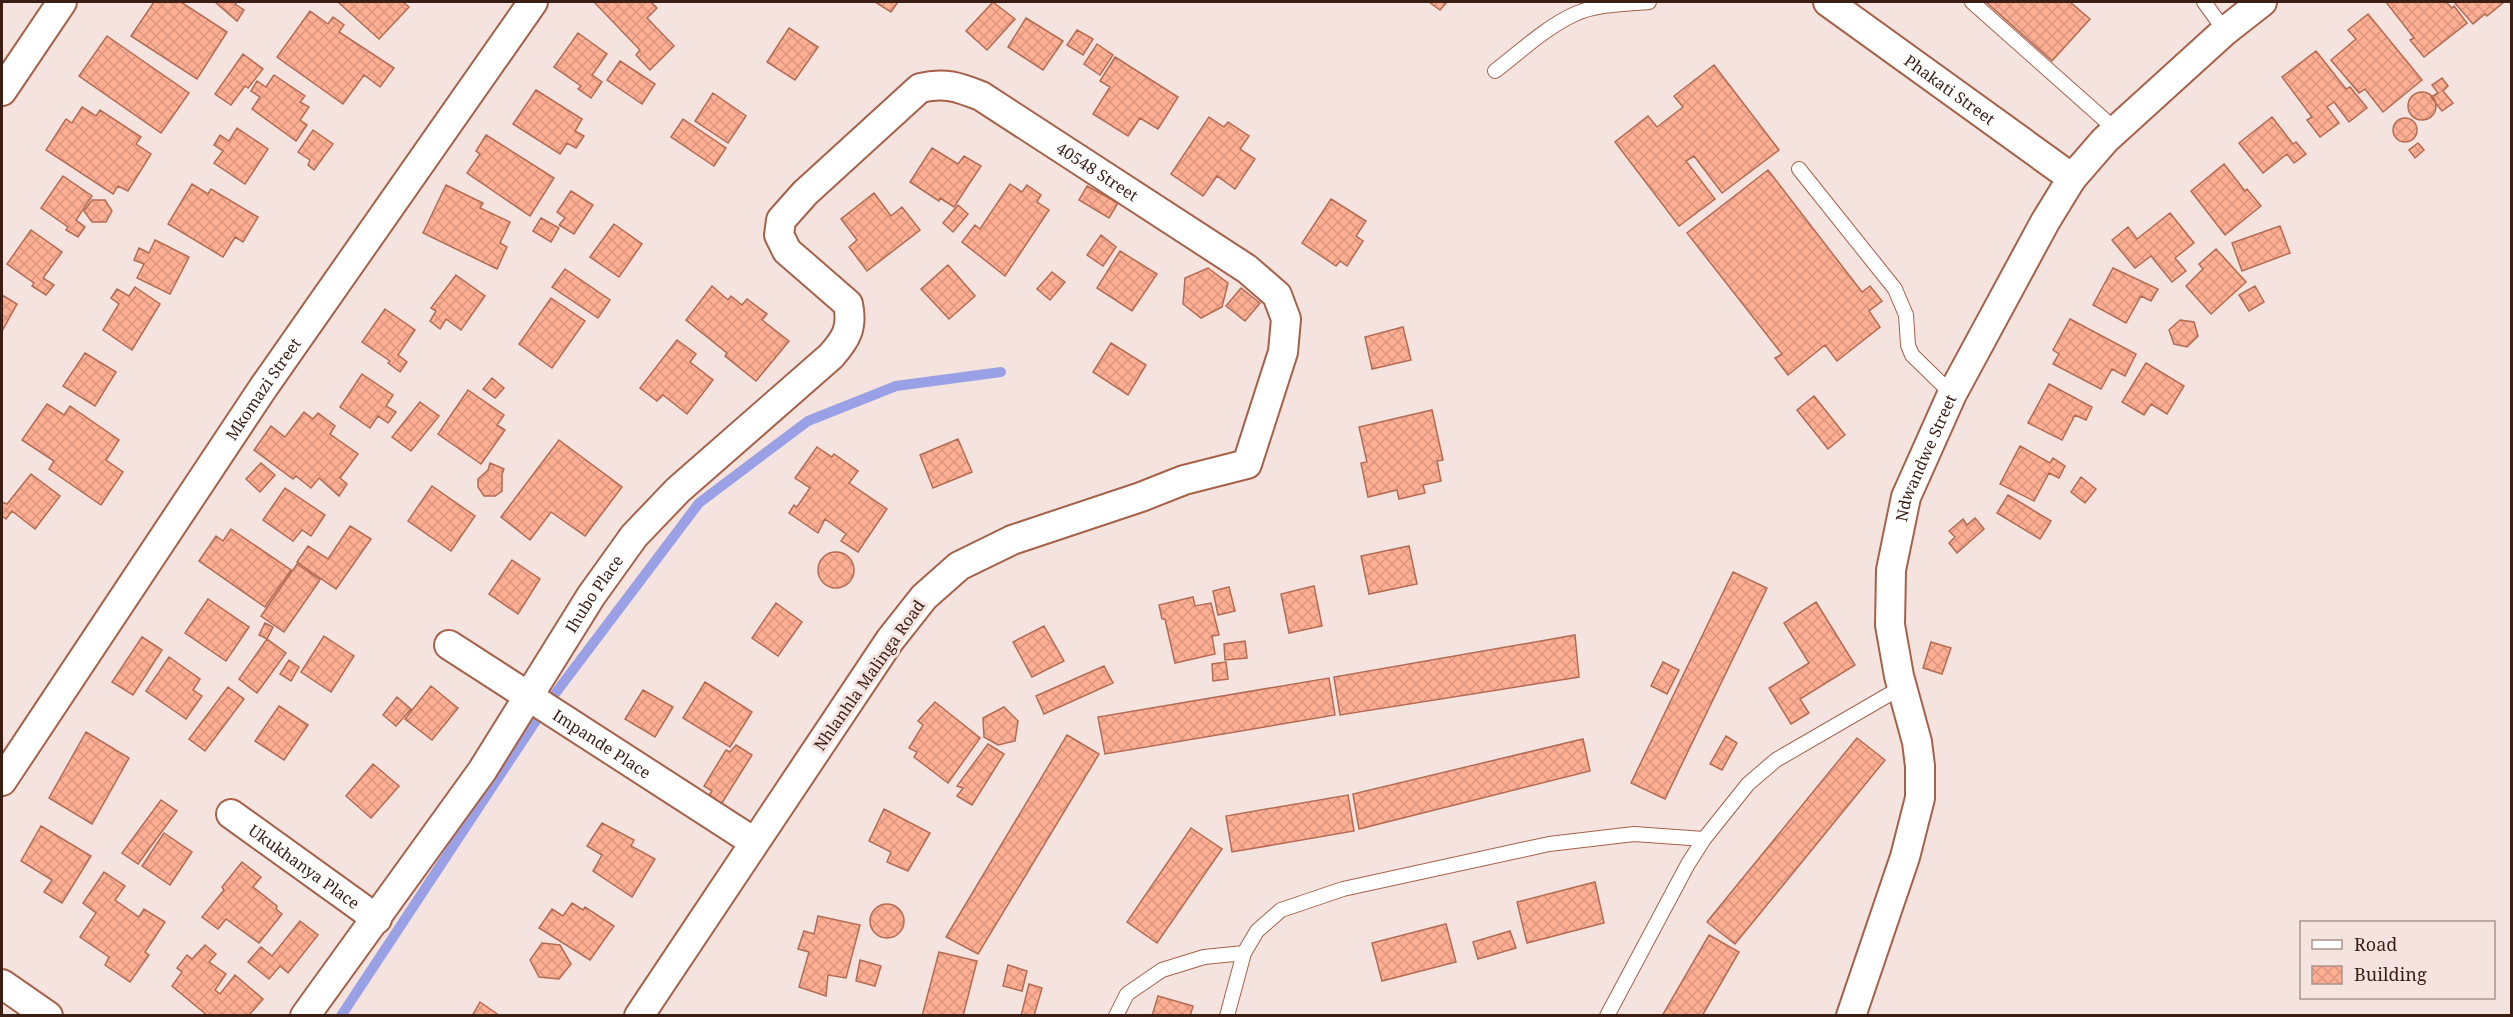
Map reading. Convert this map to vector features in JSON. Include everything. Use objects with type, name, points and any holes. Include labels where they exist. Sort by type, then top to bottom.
[{"type":"street","points":[[2,91],[63,2]]},
{"type":"street","name":"Mkomazi Street","points":[[2,781],[263,388],[533,2]]},
{"type":"street","name":"Phakati Street","points":[[1828,2],[2072,178]]},
{"type":"street","name":"Ndwandwe Street","points":[[1851,1016],[1905,857],[1920,798],[1917,742],[1902,687],[1890,625],[1891,570],[1906,497],[1952,394],[2045,222],[2072,178],[2116,130],[2225,31],[2262,2]]},
{"type":"street","name":"40548 Street","points":[[781,220],[805,193],[921,88],[939,84],[960,88],[981,96],[1247,269],[1277,295],[1286,319],[1283,352],[1247,464]]},
{"type":"street","name":"Ihubo Place","points":[[305,1016],[482,771],[591,596],[633,536],[678,490],[831,356],[845,340],[850,328],[848,304],[787,251],[779,235],[781,220]]},
{"type":"street","name":"Nhlanhla Malinga Road","points":[[639,1016],[890,640],[924,597],[959,566],[1012,540],[1141,497],[1184,480],[1247,464]]},
{"type":"street","name":"Impande Place","points":[[449,645],[754,842]]},
{"type":"street","name":"Ukukhanya Place","points":[[231,814],[376,919]]},
{"type":"street","points":[[2,984],[48,1016]]},
{"type":"lane","points":[[1495,71],[1576,13],[1596,8],[1649,2]]},
{"type":"lane","points":[[1972,2],[2116,130]]},
{"type":"lane","points":[[2204,2],[2225,31]]},
{"type":"lane","points":[[1799,169],[1894,290],[1906,315],[1908,345],[1912,355],[1952,394]]},
{"type":"lane","points":[[1607,1016],[1682,874],[1704,839],[1748,784],[1776,760],[1902,687]]},
{"type":"lane","points":[[1227,1016],[1244,952],[1257,931],[1281,910],[1343,889],[1549,844],[1634,834],[1704,839]]},
{"type":"lane","points":[[1116,1016],[1127,994],[1162,970],[1204,957],[1244,952]]},
{"type":"building","points":[[154,2],[181,2],[227,32],[197,79],[131,36]]},
{"type":"building","points":[[215,2],[237,2],[235,4],[244,10],[237,21]]},
{"type":"building","points":[[338,2],[403,2],[409,7],[379,39]]},
{"type":"building","points":[[651,2],[657,8],[647,18],[674,46],[650,70],[636,55],[640,50],[595,3]]},
{"type":"building","points":[[875,2],[898,2],[891,12]]},
{"type":"building","points":[[993,2],[1015,19],[987,50],[966,31]]},
{"type":"building","points":[[1429,2],[1447,2],[1440,10]]},
{"type":"building","points":[[1986,2],[2070,2],[2090,19],[2052,61]]},
{"type":"building","points":[[2386,2],[2446,2],[2452,8],[2454,6],[2467,23],[2424,57],[2410,40],[2414,38]]},
{"type":"building","points":[[2454,2],[2504,2],[2473,24]]},
{"type":"building","points":[[310,11],[328,24],[333,17],[344,25],[339,32],[394,68],[380,87],[364,75],[343,104],[277,57]]},
{"type":"building","points":[[2368,14],[2422,80],[2383,112],[2365,89],[2359,93],[2331,60],[2356,39],[2348,30]]},
{"type":"building","points":[[1026,18],[1063,41],[1043,70],[1008,47]]},
{"type":"building","points":[[789,28],[818,47],[795,80],[767,62]]},
{"type":"building","points":[[1077,30],[1093,39],[1083,55],[1067,45]]},
{"type":"building","points":[[578,33],[607,54],[592,75],[602,82],[591,98],[578,89],[581,86],[554,67]]},
{"type":"building","points":[[107,36],[189,93],[161,133],[79,76]]},
{"type":"building","points":[[1097,44],[1113,55],[1100,75],[1084,64]]},
{"type":"building","points":[[2316,51],[2346,89],[2350,87],[2367,108],[2349,122],[2334,102],[2327,107],[2339,123],[2320,137],[2307,120],[2312,117],[2282,77]]},
{"type":"building","points":[[243,54],[263,69],[248,88],[245,86],[231,105],[215,94]]},
{"type":"building","points":[[1115,57],[1178,97],[1158,129],[1140,118],[1128,136],[1093,114],[1110,87],[1100,81]]},
{"type":"building","points":[[620,61],[655,84],[642,104],[607,80]]},
{"type":"building","points":[[1714,65],[1779,150],[1722,193],[1694,156],[1686,161],[1715,199],[1679,226],[1615,142],[1648,116],[1657,127],[1683,107],[1674,96]]},
{"type":"building","points":[[274,75],[305,96],[300,102],[309,107],[300,120],[307,125],[296,141],[252,109],[260,97],[251,91],[257,81],[266,87]]},
{"type":"building","points":[[2442,78],[2448,86],[2443,91],[2453,103],[2442,111],[2431,97],[2438,93],[2432,85]]},
{"type":"building","points":[[536,90],[582,119],[575,131],[584,136],[576,148],[567,143],[560,154],[513,124]]},
{"type":"building","points":[[2422,92],[2432,96],[2436,106],[2432,116],[2422,120],[2412,116],[2408,106],[2412,96]]},
{"type":"building","points":[[713,93],[746,116],[728,143],[695,121]]},
{"type":"building","points":[[82,107],[96,116],[100,110],[141,137],[136,144],[151,154],[128,191],[118,186],[113,194],[46,150],[66,119],[72,123]]},
{"type":"building","points":[[1209,117],[1224,127],[1228,122],[1249,136],[1240,149],[1255,159],[1235,189],[1217,176],[1203,196],[1171,174]]},
{"type":"building","points":[[2272,117],[2293,144],[2296,142],[2306,154],[2294,163],[2287,154],[2263,173],[2239,143]]},
{"type":"building","points":[[2405,118],[2414,121],[2417,130],[2414,139],[2405,142],[2396,139],[2393,130],[2396,121]]},
{"type":"building","points":[[683,119],[726,148],[714,166],[671,137]]},
{"type":"building","points":[[237,128],[268,149],[245,184],[214,163],[223,151],[214,145],[220,135],[229,141]]},
{"type":"building","points":[[313,130],[333,144],[314,170],[308,165],[310,160],[298,152]]},
{"type":"building","points":[[486,135],[554,178],[530,216],[467,173],[480,154],[476,151]]},
{"type":"building","points":[[2418,143],[2424,150],[2415,158],[2409,150]]},
{"type":"building","points":[[932,148],[958,164],[964,156],[981,166],[954,207],[940,198],[939,201],[910,182]]},
{"type":"building","points":[[2224,164],[2245,191],[2247,189],[2261,206],[2225,235],[2191,191]]},
{"type":"building","points":[[1768,170],[1862,292],[1870,286],[1882,301],[1869,311],[1880,327],[1837,361],[1825,345],[1788,375],[1775,358],[1782,354],[1687,233]]},
{"type":"building","points":[[63,176],[92,196],[76,220],[85,227],[78,237],[66,230],[68,227],[41,208]]},
{"type":"building","points":[[192,184],[208,194],[211,189],[258,217],[243,242],[235,237],[223,257],[168,224]]},
{"type":"building","points":[[1010,184],[1022,192],[1027,185],[1041,195],[1037,202],[1049,210],[1005,276],[962,242],[975,225],[980,229]]},
{"type":"building","points":[[446,185],[483,203],[480,208],[510,222],[500,243],[507,247],[497,269],[423,233]]},
{"type":"building","points":[[1087,186],[1118,203],[1109,218],[1079,200]]},
{"type":"building","points":[[571,191],[593,205],[574,234],[559,225],[565,218],[557,212]]},
{"type":"building","points":[[874,193],[891,216],[902,207],[920,230],[867,271],[849,247],[857,240],[841,219]]},
{"type":"building","points":[[1331,199],[1366,221],[1356,236],[1363,241],[1347,266],[1340,261],[1336,266],[1302,243]]},
{"type":"building","points":[[92,200],[105,200],[112,211],[106,222],[92,222],[84,211]]},
{"type":"building","points":[[958,205],[968,214],[953,232],[943,223]]},
{"type":"building","points":[[2170,213],[2194,243],[2175,258],[2186,271],[2172,282],[2151,256],[2135,268],[2112,240],[2128,227],[2137,239]]},
{"type":"building","points":[[541,218],[559,228],[551,242],[533,231]]},
{"type":"building","points":[[614,224],[642,244],[619,277],[590,257]]},
{"type":"building","points":[[2280,226],[2290,253],[2242,271],[2232,243]]},
{"type":"building","points":[[31,230],[62,252],[43,278],[54,285],[46,295],[32,286],[34,283],[7,264]]},
{"type":"building","points":[[1101,235],[1116,247],[1103,266],[1087,255]]},
{"type":"building","points":[[155,240],[189,257],[170,294],[137,278],[144,264],[134,260],[139,248],[149,253]]},
{"type":"building","points":[[2216,249],[2246,282],[2211,314],[2186,286],[2203,269],[2199,264]]},
{"type":"building","points":[[1120,251],[1157,274],[1132,311],[1097,288]]},
{"type":"building","points":[[948,265],[975,296],[949,319],[921,289]]},
{"type":"building","points":[[1208,268],[1228,283],[1222,307],[1201,318],[1183,304],[1185,278]]},
{"type":"building","points":[[2113,268],[2158,289],[2151,301],[2141,296],[2126,323],[2093,305]]},
{"type":"building","points":[[565,269],[610,300],[598,318],[552,287]]},
{"type":"building","points":[[1052,272],[1065,282],[1050,300],[1037,289]]},
{"type":"building","points":[[456,275],[485,296],[461,330],[446,319],[440,329],[430,321],[436,311],[431,308]]},
{"type":"building","points":[[712,286],[728,300],[731,296],[742,305],[747,299],[767,314],[762,320],[789,341],[756,381],[725,356],[727,353],[686,320]]},
{"type":"building","points":[[2255,286],[2264,302],[2249,311],[2239,295]]},
{"type":"building","points":[[135,287],[160,304],[132,350],[103,330],[119,304],[111,298],[117,289],[129,296]]},
{"type":"building","points":[[1241,288],[1260,303],[1245,321],[1226,306]]},
{"type":"building","points":[[2,295],[17,304],[2,331]]},
{"type":"building","points":[[551,298],[585,321],[552,368],[519,344]]},
{"type":"building","points":[[385,309],[415,330],[398,355],[407,362],[400,372],[388,363],[390,361],[362,342]]},
{"type":"building","points":[[2070,319],[2136,354],[2125,376],[2112,369],[2101,389],[2053,364],[2059,354],[2053,350]]},
{"type":"building","points":[[2180,320],[2194,322],[2198,336],[2187,347],[2174,344],[2169,330]]},
{"type":"building","points":[[1403,327],[1411,360],[1372,369],[1365,337]]},
{"type":"building","points":[[677,340],[696,354],[690,362],[713,380],[687,414],[663,395],[657,401],[640,388]]},
{"type":"building","points":[[1111,343],[1146,365],[1128,395],[1093,372]]},
{"type":"building","points":[[85,353],[116,372],[95,406],[63,386]]},
{"type":"building","points":[[2146,363],[2184,386],[2167,414],[2151,404],[2144,415],[2122,402]]},
{"type":"building","points":[[362,374],[393,395],[386,406],[396,412],[388,423],[378,416],[370,428],[340,407]]},
{"type":"building","points":[[492,378],[504,388],[495,398],[483,389]]},
{"type":"building","points":[[2049,384],[2092,407],[2086,420],[2075,415],[2062,440],[2028,423]]},
{"type":"building","points":[[468,390],[504,415],[497,425],[505,430],[481,464],[438,434]]},
{"type":"building","points":[[1814,396],[1845,435],[1828,449],[1797,410]]},
{"type":"building","points":[[420,402],[439,416],[411,451],[392,437]]},
{"type":"building","points":[[47,404],[64,415],[70,406],[119,440],[106,460],[123,472],[101,505],[49,469],[54,461],[22,440]]},
{"type":"building","points":[[1432,410],[1443,460],[1437,461],[1441,481],[1423,485],[1425,493],[1399,499],[1397,490],[1368,497],[1361,463],[1367,462],[1359,427]]},
{"type":"building","points":[[304,412],[313,419],[318,413],[335,426],[330,434],[358,454],[340,478],[347,484],[339,496],[319,478],[311,488],[296,476],[293,479],[254,450],[271,426],[285,437]]},
{"type":"building","points":[[958,439],[972,472],[933,488],[920,455]]},
{"type":"building","points":[[559,440],[622,487],[585,536],[551,512],[530,540],[501,517]]},
{"type":"building","points":[[2020,446],[2050,463],[2053,458],[2065,466],[2059,478],[2049,473],[2034,501],[2000,484]]},
{"type":"building","points":[[817,447],[832,457],[834,454],[858,471],[849,483],[887,509],[858,552],[841,541],[846,534],[825,519],[818,533],[789,513],[794,505],[797,507],[810,488],[795,478]]},
{"type":"building","points":[[261,463],[275,475],[260,492],[246,479]]},
{"type":"building","points":[[490,463],[504,469],[502,491],[495,496],[484,496],[478,487],[478,479],[488,470]]},
{"type":"building","points":[[31,474],[60,496],[35,529],[12,511],[6,519],[2,516],[2,502],[7,504]]},
{"type":"building","points":[[2081,477],[2096,489],[2085,503],[2071,492]]},
{"type":"building","points":[[432,486],[475,516],[451,551],[408,521]]},
{"type":"building","points":[[285,488],[325,515],[311,536],[302,530],[293,541],[263,520]]},
{"type":"building","points":[[2008,495],[2051,521],[2040,539],[1997,513]]},
{"type":"building","points":[[1975,518],[1984,529],[1957,553],[1949,543],[1955,537],[1949,531],[1963,519],[1967,525]]},
{"type":"building","points":[[350,526],[371,539],[336,589],[297,562],[308,546],[328,559]]},
{"type":"building","points":[[231,529],[291,570],[265,607],[199,561],[216,536],[223,541]]},
{"type":"building","points":[[1409,546],[1417,584],[1369,594],[1361,556]]},
{"type":"building","points":[[836,552],[849,557],[854,570],[849,583],[836,588],[823,583],[818,570],[823,557]]},
{"type":"building","points":[[512,560],[540,579],[518,614],[489,594]]},
{"type":"building","points":[[297,564],[320,580],[284,632],[261,616]]},
{"type":"building","points":[[1733,572],[1767,588],[1665,799],[1631,783]]},
{"type":"building","points":[[1314,586],[1322,626],[1289,633],[1281,594]]},
{"type":"building","points":[[1229,587],[1235,611],[1218,615],[1213,591]]},
{"type":"building","points":[[1193,597],[1195,606],[1211,603],[1219,635],[1212,636],[1215,654],[1175,663],[1165,619],[1162,619],[1159,605]]},
{"type":"building","points":[[208,599],[249,627],[226,661],[185,633]]},
{"type":"building","points":[[1816,602],[1855,665],[1800,699],[1809,713],[1791,724],[1769,688],[1809,663],[1784,623]]},
{"type":"building","points":[[776,603],[802,622],[778,656],[752,638]]},
{"type":"building","points":[[265,623],[273,627],[267,639],[259,635]]},
{"type":"building","points":[[1044,626],[1064,661],[1032,677],[1013,642]]},
{"type":"building","points":[[1575,635],[1579,677],[1340,715],[1334,677]]},
{"type":"building","points":[[324,636],[354,656],[331,692],[301,672]]},
{"type":"building","points":[[142,637],[162,650],[133,695],[112,682]]},
{"type":"building","points":[[267,639],[286,653],[257,693],[239,679]]},
{"type":"building","points":[[1245,641],[1247,658],[1225,660],[1224,644]]},
{"type":"building","points":[[1931,642],[1951,648],[1942,674],[1923,668]]},
{"type":"building","points":[[169,657],[200,679],[193,690],[202,696],[186,719],[146,691]]},
{"type":"building","points":[[289,660],[299,667],[291,681],[280,674]]},
{"type":"building","points":[[1226,662],[1228,679],[1213,681],[1212,664]]},
{"type":"building","points":[[1663,662],[1679,670],[1667,694],[1651,686]]},
{"type":"building","points":[[1104,666],[1113,683],[1044,714],[1036,696]]},
{"type":"building","points":[[1329,678],[1335,715],[1105,754],[1098,717]]},
{"type":"building","points":[[705,682],[752,712],[730,747],[683,718]]},
{"type":"building","points":[[431,686],[458,708],[432,740],[405,719]]},
{"type":"building","points":[[228,687],[244,699],[205,751],[189,739]]},
{"type":"building","points":[[643,690],[673,707],[655,737],[625,719]]},
{"type":"building","points":[[397,697],[411,709],[396,726],[383,715]]},
{"type":"building","points":[[935,702],[980,738],[948,783],[914,757],[917,752],[909,748],[923,725],[918,721]]},
{"type":"building","points":[[279,706],[308,725],[284,760],[255,741]]},
{"type":"building","points":[[1004,707],[1018,721],[1015,741],[998,745],[984,737],[983,718]]},
{"type":"building","points":[[86,732],[129,758],[92,824],[49,798]]},
{"type":"building","points":[[1067,735],[1099,754],[978,954],[946,937]]},
{"type":"building","points":[[1726,736],[1737,743],[1722,770],[1710,764]]},
{"type":"building","points":[[1857,738],[1885,760],[1735,944],[1707,922]]},
{"type":"building","points":[[1583,739],[1590,771],[1359,829],[1353,794]]},
{"type":"building","points":[[988,744],[1004,754],[972,805],[957,796],[963,788],[957,786]]},
{"type":"building","points":[[736,745],[752,755],[720,806],[707,799],[712,791],[704,786],[726,750],[730,752]]},
{"type":"building","points":[[373,764],[399,786],[371,818],[346,796]]},
{"type":"building","points":[[1348,795],[1354,831],[1232,852],[1226,816]]},
{"type":"building","points":[[161,800],[177,811],[138,864],[122,853]]},
{"type":"building","points":[[884,809],[930,833],[908,871],[887,862],[891,852],[869,841]]},
{"type":"building","points":[[602,823],[634,840],[631,846],[655,859],[632,897],[593,871],[602,855],[587,846]]},
{"type":"building","points":[[41,826],[91,856],[62,903],[44,892],[52,880],[21,861]]},
{"type":"building","points":[[1191,828],[1222,849],[1157,943],[1127,922]]},
{"type":"building","points":[[164,833],[192,852],[170,885],[142,866]]},
{"type":"building","points":[[242,862],[261,877],[253,887],[277,906],[276,909],[282,914],[259,943],[226,919],[218,929],[202,917],[224,890],[222,887]]},
{"type":"building","points":[[104,872],[125,886],[115,900],[139,917],[144,909],[165,922],[145,952],[149,955],[130,982],[105,965],[109,957],[80,937],[96,913],[83,903]]},
{"type":"building","points":[[1595,882],[1604,923],[1527,943],[1517,902]]},
{"type":"building","points":[[572,903],[583,910],[585,907],[614,926],[590,960],[539,928],[552,909],[563,916]]},
{"type":"building","points":[[887,904],[899,909],[904,921],[899,933],[887,938],[875,933],[870,921],[875,909]]},
{"type":"building","points":[[818,916],[860,925],[846,978],[828,975],[826,996],[799,987],[809,952],[798,949],[804,931],[814,934]]},
{"type":"building","points":[[300,921],[318,935],[288,973],[280,966],[269,979],[248,962],[261,947],[272,956]]},
{"type":"building","points":[[1446,924],[1456,962],[1382,981],[1372,943]]},
{"type":"building","points":[[1510,931],[1516,948],[1478,959],[1473,942]]},
{"type":"building","points":[[1709,935],[1739,952],[1702,1016],[1662,1016]]},
{"type":"building","points":[[542,943],[560,945],[571,964],[559,979],[539,977],[530,960]]},
{"type":"building","points":[[205,945],[216,954],[209,962],[226,974],[215,990],[220,994],[235,975],[263,999],[249,1015],[208,1016],[172,986],[182,972],[177,968],[187,955],[192,959]]},
{"type":"building","points":[[939,952],[977,961],[963,1016],[922,1016]]},
{"type":"building","points":[[860,960],[881,966],[875,986],[856,981]]},
{"type":"building","points":[[1008,965],[1027,971],[1022,991],[1003,986]]},
{"type":"building","points":[[1029,984],[1042,988],[1034,1016],[1021,1016]]},
{"type":"building","points":[[1158,996],[1193,1006],[1190,1016],[1152,1016]]},
{"type":"building","points":[[480,1002],[500,1016],[472,1016]]},
{"type":"waterway","points":[[341,1016],[545,707],[699,503],[808,421],[896,386],[1001,372]]}]
